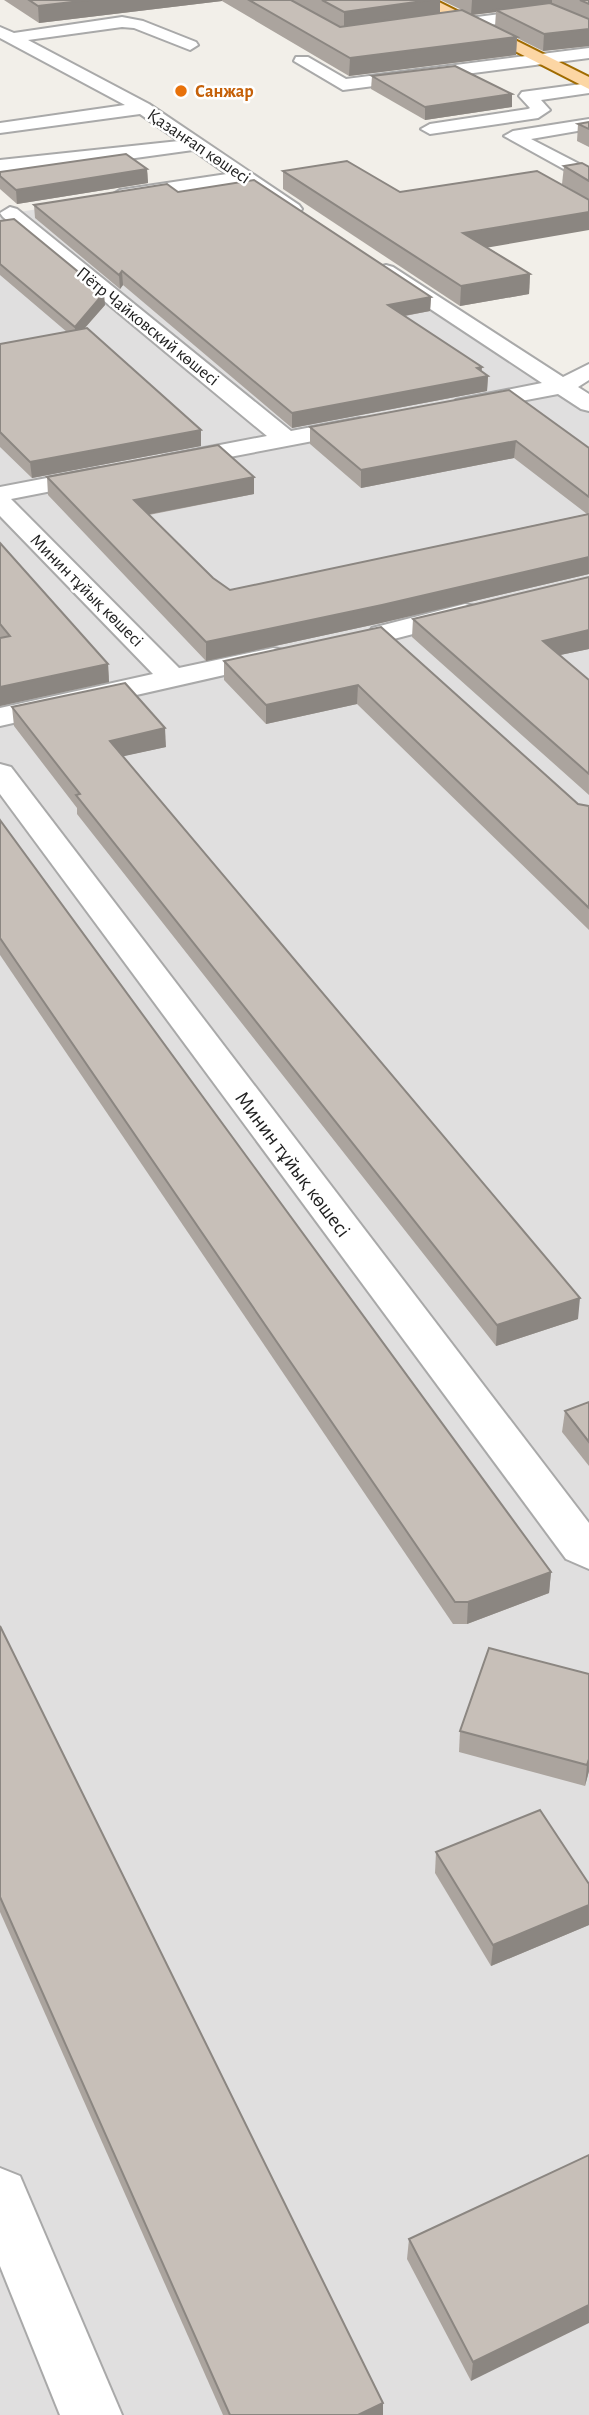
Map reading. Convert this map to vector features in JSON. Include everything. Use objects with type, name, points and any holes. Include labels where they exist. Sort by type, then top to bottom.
[{"type":"main road","points":[[423,0],[589,86]]},
{"type":"street","points":[[428,25],[551,12],[560,17]]},
{"type":"street","points":[[6,35],[122,22],[137,23],[190,46]]},
{"type":"street","name":"Қазанғап көшесі","points":[[6,35],[144,108],[311,221]]},
{"type":"street","points":[[302,61],[343,85],[589,53]]},
{"type":"street","points":[[430,129],[532,114],[541,110],[528,96],[589,86]]},
{"type":"street","points":[[0,128],[144,108]]},
{"type":"street","points":[[589,124],[513,136],[589,177]]},
{"type":"street","points":[[0,166],[92,158],[198,144]]},
{"type":"street","points":[[106,198],[243,177]]},
{"type":"street","points":[[5,214],[37,209]]},
{"type":"street","name":"Пётр Чайковский көшесі","points":[[5,214],[286,439]]},
{"type":"street","points":[[368,259],[589,404]]},
{"type":"street","points":[[440,409],[562,386],[589,371]]},
{"type":"street","points":[[150,465],[376,421]]},
{"type":"street","points":[[0,494],[123,470]]},
{"type":"street","name":"Минин тұйық көшесі","points":[[0,502],[174,678]]},
{"type":"street","points":[[410,654],[390,636],[371,635],[488,607]]},
{"type":"street","points":[[0,717],[294,652]]},
{"type":"street","name":"Минин тұйық көшесі","points":[[0,773],[573,1536],[589,1552]]},
{"type":"street","points":[[0,2195],[92,2415]]},
{"type":"shaded area","points":[[243,177],[589,404],[589,2415],[0,2415],[0,215]]},
{"type":"building","points":[[29,0],[89,0],[38,6]]},
{"type":"building","points":[[249,0],[291,0],[340,27],[462,10],[517,37],[350,58]]},
{"type":"building","points":[[322,0],[430,0],[344,12]]},
{"type":"building","points":[[550,3],[589,19],[589,29],[544,34],[496,10]]},
{"type":"building","points":[[455,66],[512,94],[425,107],[372,76]]},
{"type":"building","points":[[589,122],[589,129],[578,124]]},
{"type":"building","points":[[126,154],[147,169],[16,190],[0,176],[0,172]]},
{"type":"building","points":[[347,161],[400,192],[537,171],[589,200],[589,212],[463,233],[530,274],[461,286],[283,171]]},
{"type":"building","points":[[582,163],[589,167],[589,181],[564,166]]},
{"type":"building","points":[[254,180],[431,297],[388,305],[482,367],[477,368],[488,376],[292,413],[122,271],[119,275],[34,205],[167,184],[178,192]]},
{"type":"building","points":[[14,219],[104,293],[75,327],[0,264],[0,221]]},
{"type":"building","points":[[87,328],[201,430],[30,462],[0,432],[0,344]]},
{"type":"building","points":[[509,390],[589,448],[589,497],[516,441],[361,470],[310,427]]},
{"type":"building","points":[[218,445],[254,477],[134,500],[213,578],[230,590],[589,514],[589,557],[206,642],[47,477]]},
{"type":"building","points":[[0,543],[108,664],[0,687],[0,638],[10,636],[0,624]]},
{"type":"building","points":[[589,577],[589,630],[543,641],[589,680],[589,774],[413,619]]},
{"type":"building","points":[[381,627],[578,804],[589,806],[589,908],[358,685],[266,705],[224,661]]},
{"type":"building","points":[[125,683],[165,728],[110,741],[580,1298],[497,1325],[76,795],[80,794],[12,707]]},
{"type":"building","points":[[0,820],[551,1572],[468,1602],[455,1602],[0,938]]},
{"type":"building","points":[[589,1402],[589,1442],[565,1411]]},
{"type":"building","points":[[0,1626],[383,2403],[358,2415],[230,2415],[0,1897]]},
{"type":"building","points":[[489,1648],[589,1674],[587,1765],[460,1731]]},
{"type":"building","points":[[540,1810],[589,1884],[589,1905],[493,1945],[436,1852]]},
{"type":"building","points":[[589,2155],[589,2305],[473,2362],[409,2239]]},
{"type":"place","name":"Санжар","points":[[181,91]]}]
